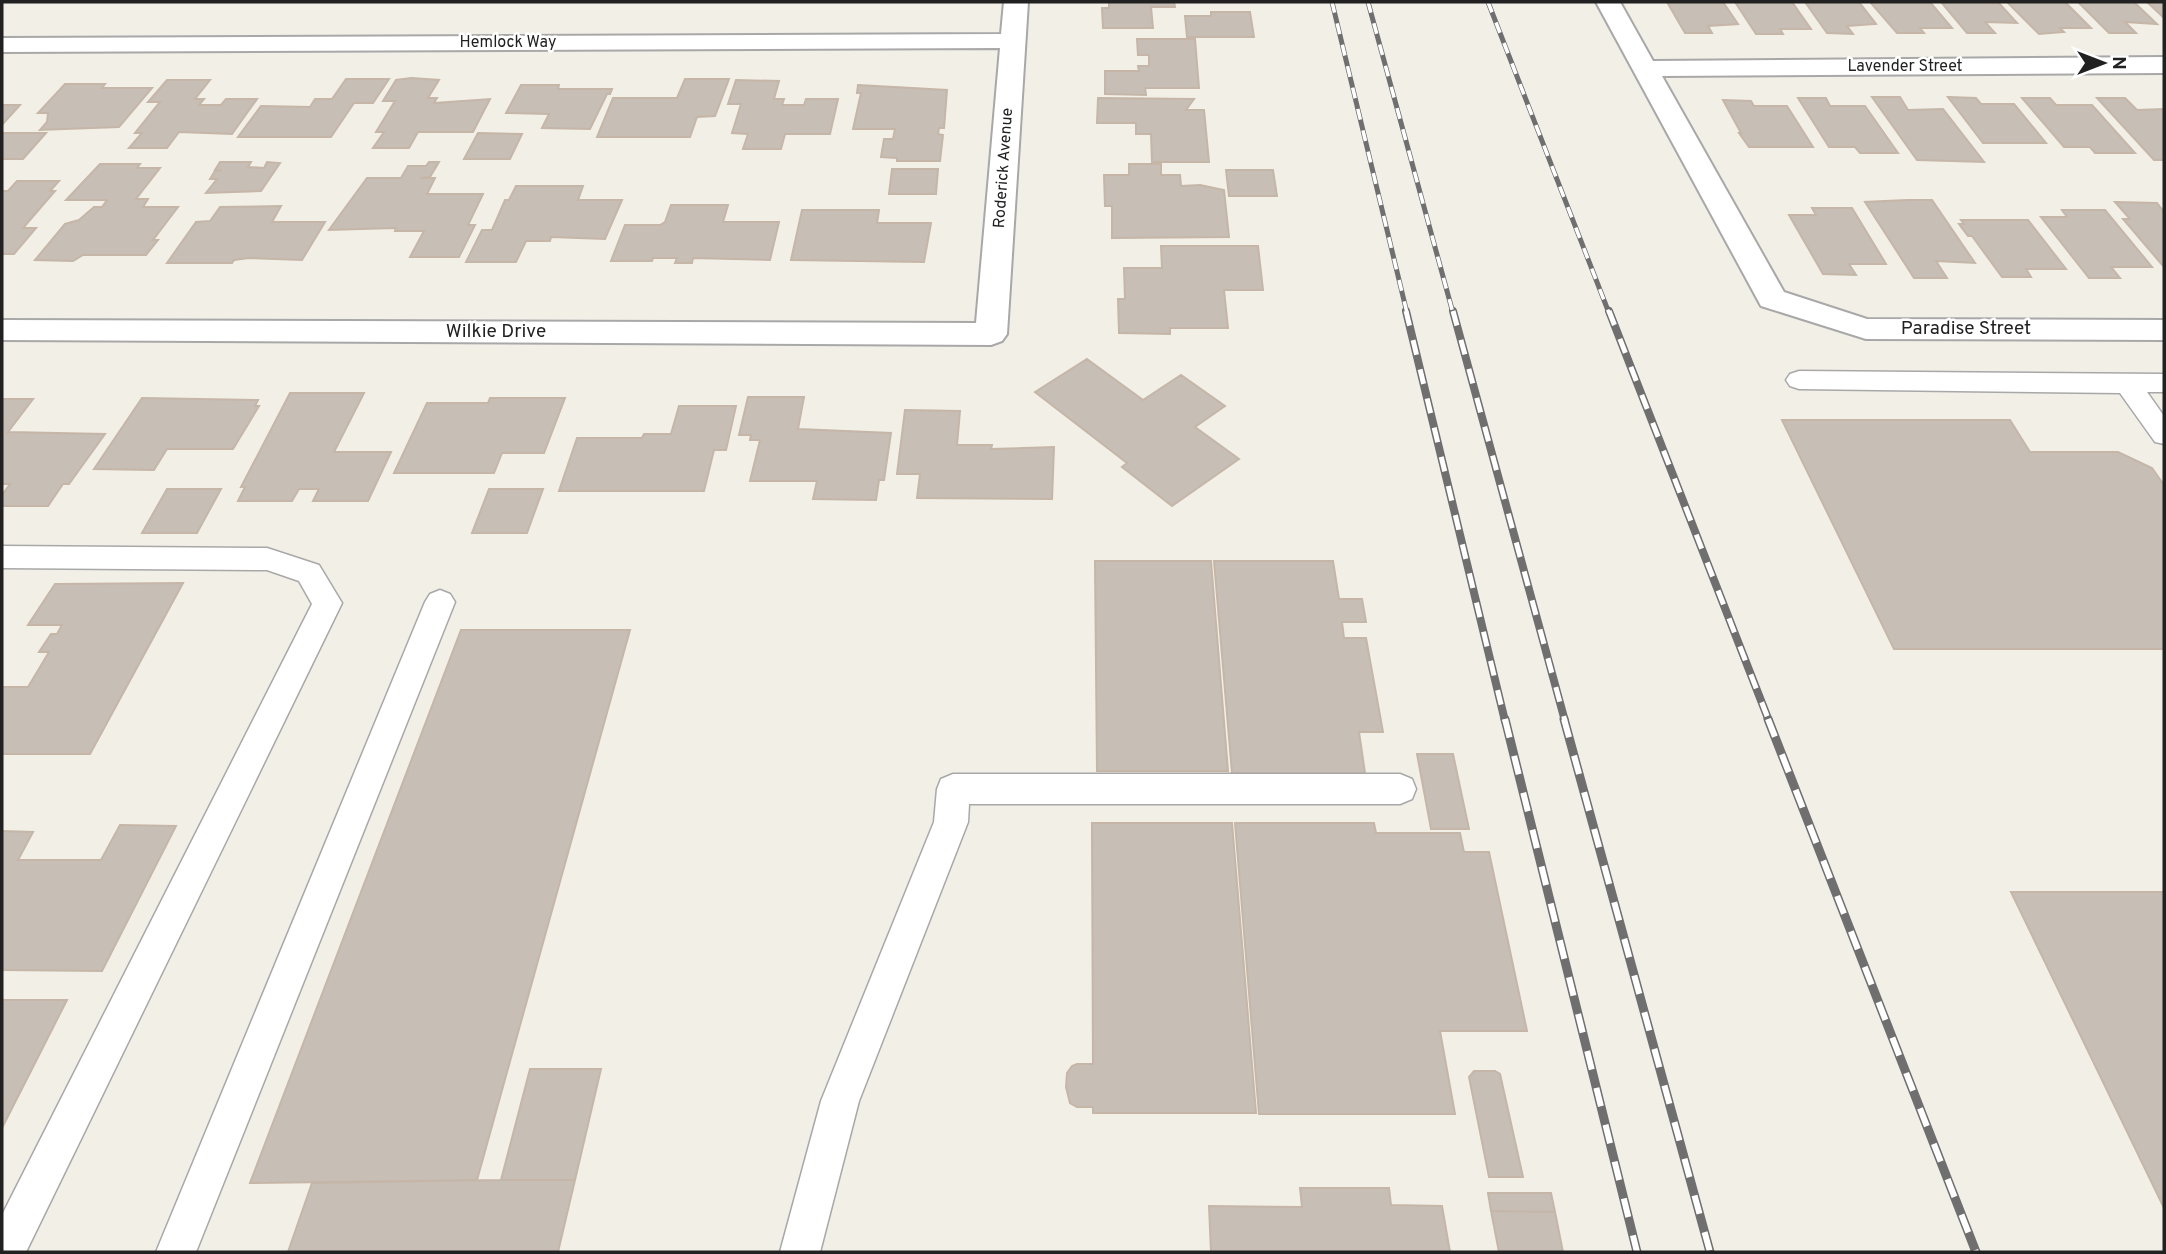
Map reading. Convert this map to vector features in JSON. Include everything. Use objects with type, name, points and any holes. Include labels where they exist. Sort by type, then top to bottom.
[{"type":"street","name":"Roderick Avenue","points":[[991,334],[1016,2]]},
{"type":"street","points":[[1608,2],[1645,69]]},
{"type":"street","name":"Hemlock Way","points":[[2,45],[1013,41]]},
{"type":"street","name":"Lavender Street","points":[[1645,69],[2164,65]]},
{"type":"street","name":"Paradise Street","points":[[1645,69],[1772,299],[1866,329],[2164,330]]},
{"type":"street","name":"Wilkie Drive","points":[[2,330],[991,334]]},
{"type":"lane","points":[[1799,380],[2164,383]]},
{"type":"lane","points":[[2127,384],[2164,435]]},
{"type":"lane","points":[[2,557],[267,559],[309,573],[327,603],[5,1252]]},
{"type":"lane","points":[[176,1252],[440,602]]},
{"type":"lane","points":[[800,1252],[840,1101],[951,822],[953,789],[1400,789]]},
{"type":"building","points":[[1109,2],[1174,2],[1175,7],[1151,7],[1153,28],[1103,28],[1102,8],[1109,8]]},
{"type":"building","points":[[1667,2],[1723,2],[1738,24],[1708,26],[1712,33],[1685,33]]},
{"type":"building","points":[[1735,2],[1792,2],[1811,29],[1780,29],[1783,34],[1756,34]]},
{"type":"building","points":[[1805,2],[1859,2],[1876,24],[1847,26],[1853,34],[1827,33]]},
{"type":"building","points":[[1870,2],[1930,2],[1952,28],[1920,28],[1924,33],[1897,33]]},
{"type":"building","points":[[1941,2],[1998,2],[2017,23],[1985,22],[1995,33],[1967,33]]},
{"type":"building","points":[[2007,2],[2065,2],[2091,28],[2060,28],[2064,32],[2039,34]]},
{"type":"building","points":[[2078,2],[2134,2],[2157,24],[2125,22],[2136,33],[2109,33]]},
{"type":"building","points":[[2147,2],[2164,2],[2164,18]]},
{"type":"building","points":[[1211,12],[1250,12],[1254,37],[1187,37],[1185,16],[1211,16]]},
{"type":"building","points":[[1137,39],[1195,39],[1199,88],[1145,88],[1146,95],[1105,94],[1105,71],[1139,71],[1138,66],[1149,66],[1149,55],[1138,55]]},
{"type":"building","points":[[346,79],[389,79],[373,103],[354,103],[331,137],[238,137],[261,106],[310,107],[315,99],[332,99]]},
{"type":"building","points":[[685,79],[729,79],[715,116],[697,117],[690,137],[597,137],[613,98],[677,98]]},
{"type":"building","points":[[167,80],[210,80],[195,99],[204,99],[199,105],[221,105],[226,99],[257,99],[232,134],[179,132],[167,148],[129,148],[142,133],[135,133],[160,102],[148,102]]},
{"type":"building","points":[[396,80],[439,80],[428,98],[437,98],[434,103],[490,99],[473,132],[418,132],[409,148],[373,148],[384,132],[376,132],[395,101],[383,101]]},
{"type":"building","points":[[736,80],[779,81],[774,99],[784,99],[782,105],[804,105],[806,99],[838,99],[830,134],[785,134],[781,149],[743,149],[748,134],[732,133],[741,104],[728,104]]},
{"type":"building","points":[[65,84],[105,84],[102,88],[152,88],[119,127],[40,130],[47,122],[48,113],[38,113]]},
{"type":"building","points":[[521,85],[559,85],[558,89],[612,89],[590,129],[542,128],[549,114],[506,113]]},
{"type":"building","points":[[858,85],[947,90],[944,128],[939,128],[938,134],[943,135],[940,161],[897,161],[897,158],[881,157],[884,139],[893,139],[895,129],[853,129],[861,93],[857,93]]},
{"type":"building","points":[[1872,97],[1900,97],[1908,110],[1943,109],[1984,162],[1917,160]]},
{"type":"building","points":[[1948,97],[1976,98],[1981,104],[2014,104],[2046,143],[1983,143]]},
{"type":"building","points":[[1098,98],[1194,99],[1186,110],[1204,110],[1209,162],[1152,162],[1151,134],[1136,134],[1136,123],[1097,123]]},
{"type":"building","points":[[1798,98],[1826,98],[1830,106],[1865,106],[1898,153],[1860,153],[1855,147],[1829,147]]},
{"type":"building","points":[[2022,98],[2050,98],[2056,105],[2092,105],[2135,153],[2095,153],[2090,147],[2064,147]]},
{"type":"building","points":[[2097,98],[2125,98],[2137,110],[2164,109],[2164,160],[2154,160]]},
{"type":"building","points":[[1723,100],[1751,101],[1754,106],[1787,106],[1813,147],[1749,147]]},
{"type":"building","points":[[2,105],[20,105],[2,125]]},
{"type":"building","points":[[2,133],[46,133],[23,159],[2,159]]},
{"type":"building","points":[[478,133],[522,134],[510,159],[464,159]]},
{"type":"building","points":[[220,162],[251,162],[248,167],[264,168],[267,162],[280,163],[261,191],[206,193],[217,179],[210,179],[215,171],[222,170],[215,170]]},
{"type":"building","points":[[429,162],[439,162],[430,177],[420,178],[435,178],[427,194],[483,194],[468,225],[475,225],[459,257],[410,257],[424,231],[395,231],[396,228],[329,230],[367,178],[401,178],[408,166],[426,166]]},
{"type":"building","points":[[100,164],[140,164],[137,168],[160,168],[136,199],[148,199],[143,207],[178,207],[153,240],[158,240],[146,255],[83,255],[73,261],[35,260],[65,224],[79,220],[94,207],[102,207],[107,200],[66,200]]},
{"type":"building","points":[[1129,164],[1161,164],[1161,175],[1180,175],[1181,186],[1200,185],[1224,190],[1229,237],[1112,238],[1112,206],[1105,206],[1104,175],[1129,175]]},
{"type":"building","points":[[892,169],[938,169],[936,194],[889,194]]},
{"type":"building","points":[[1226,170],[1273,170],[1277,196],[1229,196]]},
{"type":"building","points":[[17,181],[59,181],[50,191],[55,191],[23,228],[36,228],[14,254],[2,254],[2,191],[8,191]]},
{"type":"building","points":[[516,186],[583,186],[578,200],[622,200],[605,239],[551,237],[550,241],[526,241],[516,262],[466,262],[482,230],[492,230],[505,200],[509,200]]},
{"type":"building","points":[[1932,200],[1975,263],[1936,261],[1947,278],[1914,278],[1865,202]]},
{"type":"building","points":[[2115,202],[2157,203],[2164,212],[2164,267],[2123,219],[2130,219]]},
{"type":"building","points":[[671,205],[728,205],[723,222],[779,222],[770,260],[693,258],[692,263],[675,263],[677,258],[653,258],[652,261],[611,261],[625,225],[660,225],[665,222]]},
{"type":"building","points":[[281,206],[272,222],[325,222],[302,260],[249,258],[234,260],[232,263],[167,263],[196,222],[210,221],[220,207]]},
{"type":"building","points":[[1812,208],[1852,208],[1886,264],[1849,264],[1856,275],[1823,274],[1789,215],[1816,215]]},
{"type":"building","points":[[802,210],[879,210],[877,223],[931,223],[924,262],[791,260]]},
{"type":"building","points":[[2062,210],[2105,210],[2152,267],[2111,267],[2120,278],[2089,278],[2041,217],[2067,217]]},
{"type":"building","points":[[1961,220],[2028,220],[2066,269],[2026,269],[2031,277],[2002,277],[1972,236],[1968,236],[1959,224],[1964,224]]},
{"type":"building","points":[[1161,246],[1258,246],[1263,290],[1224,290],[1228,328],[1170,328],[1170,334],[1119,333],[1118,299],[1125,299],[1124,268],[1162,268]]},
{"type":"building","points":[[1087,359],[1143,400],[1181,375],[1225,406],[1195,427],[1239,459],[1172,506],[1122,467],[1127,463],[1035,392]]},
{"type":"building","points":[[290,393],[364,393],[334,452],[391,452],[368,501],[313,501],[319,489],[299,489],[292,501],[238,501],[245,487],[241,487]]},
{"type":"building","points":[[748,397],[804,397],[798,429],[891,433],[884,480],[879,480],[876,500],[813,499],[817,481],[750,481],[760,440],[750,440],[751,435],[739,435]]},
{"type":"building","points":[[142,398],[258,400],[255,406],[259,406],[233,449],[167,449],[154,470],[94,469]]},
{"type":"building","points":[[490,398],[565,398],[544,453],[502,453],[494,473],[394,473],[427,403],[488,403]]},
{"type":"building","points":[[2,399],[33,399],[8,432],[105,434],[69,484],[63,484],[48,506],[2,506],[2,495],[10,484],[2,484]]},
{"type":"building","points":[[679,406],[736,406],[726,450],[714,450],[704,491],[559,491],[577,438],[642,438],[644,434],[671,434]]},
{"type":"building","points":[[905,410],[960,411],[957,445],[992,445],[991,449],[1054,447],[1052,499],[917,498],[920,474],[897,474]]},
{"type":"building","points":[[1782,420],[2010,420],[2030,452],[2118,452],[2152,468],[2164,485],[2164,649],[1894,649]]},
{"type":"building","points":[[167,489],[221,489],[197,533],[142,533]]},
{"type":"building","points":[[489,489],[543,489],[527,533],[472,533]]},
{"type":"building","points":[[1095,561],[1211,561],[1228,771],[1097,771]]},
{"type":"building","points":[[1214,561],[1333,561],[1339,599],[1362,599],[1366,622],[1342,622],[1344,638],[1366,638],[1383,732],[1359,732],[1365,773],[1232,773]]},
{"type":"building","points":[[183,583],[90,754],[2,754],[2,687],[28,687],[49,652],[39,652],[51,634],[57,634],[62,625],[28,625],[55,584]]},
{"type":"building","points":[[461,630],[630,630],[477,1180],[250,1183]]},
{"type":"building","points":[[1417,754],[1453,754],[1469,829],[1431,829]]},
{"type":"building","points":[[1092,823],[1232,823],[1256,1113],[1093,1113],[1093,1107],[1077,1107],[1070,1103],[1066,1087],[1067,1073],[1077,1064],[1093,1064]]},
{"type":"building","points":[[1235,823],[1374,823],[1376,833],[1460,833],[1464,852],[1489,852],[1527,1031],[1440,1031],[1455,1114],[1259,1114]]},
{"type":"building","points":[[120,825],[176,826],[102,971],[2,970],[2,831],[33,832],[18,860],[101,860]]},
{"type":"building","points":[[2011,892],[2164,892],[2164,1208]]},
{"type":"building","points":[[2,1000],[67,1000],[2,1128]]},
{"type":"building","points":[[530,1069],[601,1069],[575,1180],[501,1180]]},
{"type":"building","points":[[1474,1071],[1495,1071],[1500,1074],[1523,1177],[1489,1177],[1469,1077]]},
{"type":"building","points":[[575,1180],[558,1252],[288,1252],[312,1183]]},
{"type":"building","points":[[1300,1188],[1389,1188],[1391,1205],[1442,1206],[1450,1252],[1211,1252],[1209,1206],[1302,1207]]},
{"type":"building","points":[[1488,1193],[1551,1193],[1555,1212],[1491,1211]]},
{"type":"building","points":[[1491,1211],[1555,1212],[1563,1252],[1499,1252]]},
{"type":"railway","points":[[1332,2],[1407,313]]},
{"type":"railway","points":[[1368,2],[1453,313]]},
{"type":"railway","points":[[1488,2],[1609,313]]},
{"type":"railway","points":[[1406,311],[1505,721]]},
{"type":"railway","points":[[1453,311],[1565,721]]},
{"type":"railway","points":[[1609,311],[1769,721]]},
{"type":"railway","points":[[1505,719],[1637,1252]]},
{"type":"railway","points":[[1564,719],[1710,1252]]},
{"type":"railway","points":[[1768,719],[1976,1252]]}]
